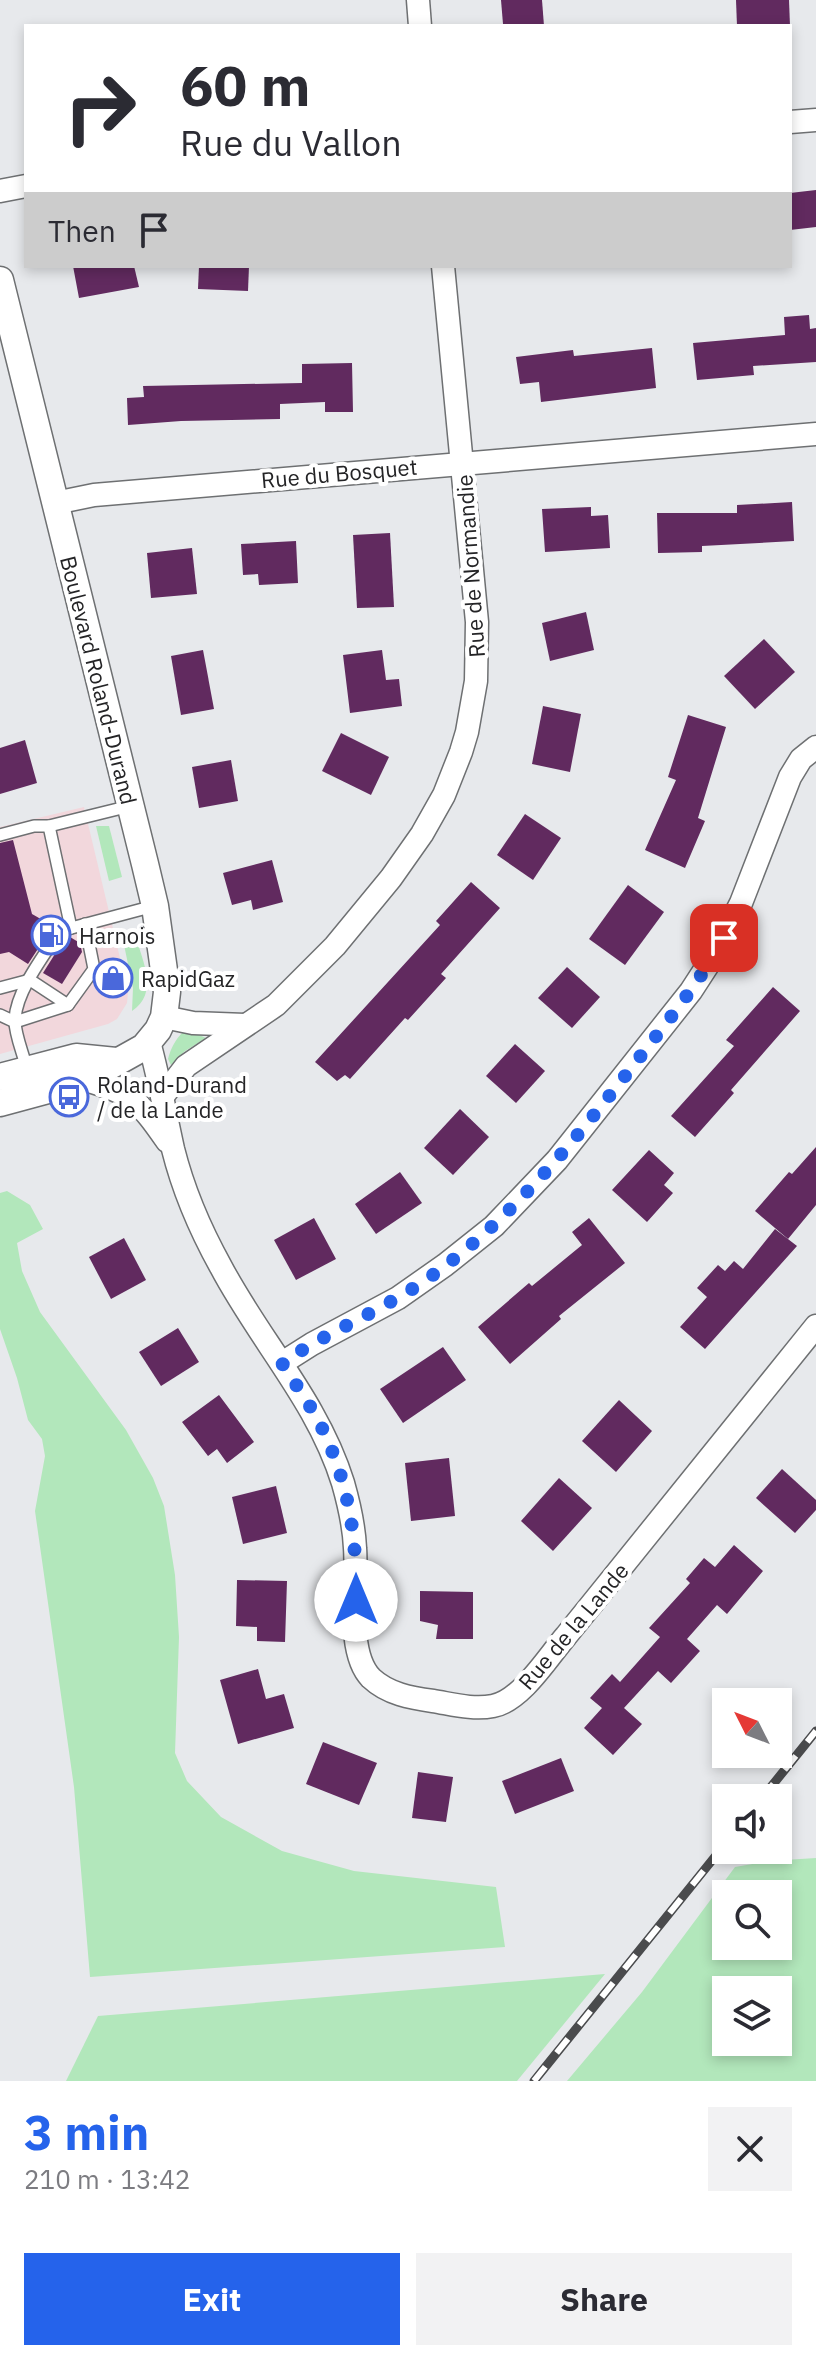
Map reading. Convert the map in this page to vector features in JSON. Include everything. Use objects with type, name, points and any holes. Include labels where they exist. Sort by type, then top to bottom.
[{"type":"street","points":[[418,0],[420,24]]},
{"type":"street","points":[[792,122],[816,120]]},
{"type":"street","points":[[0,191],[24,186]]},
{"type":"street","name":"Rue de Normandie","points":[[163,1096],[194,1059],[287,996],[355,922],[422,834],[453,773],[467,732],[477,662],[476,598],[443,268]]},
{"type":"street","name":"Boulevard Roland-Durand","points":[[0,280],[155,906],[167,992],[164,1017],[149,1042],[128,1057],[85,1080],[0,1103]]},
{"type":"street","name":"Rue du Bosquet","points":[[55,503],[94,495],[816,434]]},
{"type":"street","points":[[282,1363],[398,1298],[462,1253],[514,1206],[557,1160],[704,972],[741,903],[790,777],[801,759],[816,747]]},
{"type":"street","points":[[164,1017],[193,1023],[245,1025]]},
{"type":"street","name":"Rue de la Lande","points":[[149,1042],[173,1150],[200,1223],[220,1266],[319,1423],[344,1485],[354,1531],[356,1643],[363,1667],[375,1681],[396,1693],[460,1706],[485,1707],[506,1701],[529,1681],[816,1326]]},
{"type":"street","points":[[0,1077],[76,1057],[116,1061]]},
{"type":"street","name":"Rue de la Lande","points":[[85,1080],[131,1096],[146,1111],[173,1150]]},
{"type":"lane","points":[[0,835],[130,805]]},
{"type":"lane","points":[[49,826],[71,928]]},
{"type":"lane","points":[[27,1070],[15,1022],[17,1007],[60,931],[155,906]]},
{"type":"lane","points":[[0,1015],[15,1022],[68,1005],[94,969],[85,924]]},
{"type":"lane","points":[[0,988],[30,980],[68,1005]]},
{"type":"shaded area","points":[[84,807],[125,979],[127,1003],[117,1019],[108,1024],[0,1054],[0,827]]},
{"type":"green space","points":[[96,826],[109,826],[122,877],[109,881]]},
{"type":"green space","points":[[136,937],[147,987],[140,1004],[132,1011],[133,988],[123,940]]},
{"type":"green space","points":[[183,1032],[206,1038],[185,1051],[171,1065],[168,1059],[170,1051]]},
{"type":"green space","points":[[7,1191],[30,1205],[43,1229],[17,1243],[22,1271],[40,1312],[126,1430],[153,1478],[164,1506],[175,1575],[179,1637],[175,1753],[187,1781],[221,1817],[282,1851],[354,1871],[496,1887],[505,1947],[90,1977],[74,1787],[35,1511],[45,1456],[42,1439],[28,1420],[0,1329],[0,1193]]},
{"type":"green space","points":[[816,1858],[816,2081],[567,2081],[642,1992],[712,1898],[712,1960],[792,1960],[792,1880],[725,1880],[735,1867],[792,1864],[792,1860]]},
{"type":"green space","points":[[605,1974],[517,2081],[66,2081],[98,2016]]},
{"type":"building","points":[[501,0],[542,0],[544,24],[503,24]]},
{"type":"building","points":[[736,0],[789,0],[790,24],[737,24]]},
{"type":"building","points":[[816,190],[816,227],[792,230],[792,193]]},
{"type":"building","points":[[73,268],[134,268],[139,287],[79,298]]},
{"type":"building","points":[[199,268],[249,268],[248,291],[198,289]]},
{"type":"building","points":[[809,315],[810,329],[816,328],[816,362],[753,366],[754,375],[697,380],[693,343],[785,335],[784,317]]},
{"type":"building","points":[[652,348],[656,388],[541,402],[539,382],[520,384],[516,357],[573,350],[574,356]]},
{"type":"building","points":[[352,363],[353,412],[325,412],[325,402],[280,404],[280,419],[128,425],[127,398],[144,397],[143,386],[302,383],[302,364]]},
{"type":"building","points":[[792,502],[794,541],[702,546],[702,552],[658,553],[657,513],[737,513],[737,505]]},
{"type":"building","points":[[591,507],[591,516],[608,515],[610,548],[545,552],[542,509]]},
{"type":"building","points":[[390,533],[394,607],[357,608],[353,535]]},
{"type":"building","points":[[296,541],[298,583],[259,585],[258,574],[243,575],[241,544]]},
{"type":"building","points":[[192,548],[197,594],[151,598],[147,553]]},
{"type":"building","points":[[586,612],[594,650],[550,661],[542,623]]},
{"type":"building","points":[[764,639],[795,672],[755,709],[724,676]]},
{"type":"building","points":[[203,650],[214,709],[181,715],[171,656]]},
{"type":"building","points":[[382,650],[386,680],[399,679],[402,706],[350,713],[343,655]]},
{"type":"building","points":[[543,706],[581,714],[570,772],[532,764]]},
{"type":"building","points":[[688,715],[726,727],[698,818],[705,821],[685,868],[645,850],[676,780],[668,777]]},
{"type":"building","points":[[341,733],[389,757],[371,795],[322,771]]},
{"type":"building","points":[[25,740],[37,783],[0,794],[0,748]]},
{"type":"building","points":[[231,760],[238,801],[199,808],[192,767]]},
{"type":"building","points":[[525,814],[561,838],[533,880],[497,855]]},
{"type":"building","points":[[13,840],[32,914],[53,926],[28,964],[9,952],[0,954],[0,843]]},
{"type":"building","points":[[272,860],[283,902],[253,910],[251,900],[232,905],[223,873]]},
{"type":"building","points":[[471,882],[500,908],[441,974],[446,978],[408,1020],[405,1018],[350,1079],[345,1075],[337,1081],[315,1062],[440,925],[436,921]]},
{"type":"building","points":[[628,885],[664,912],[625,965],[589,939]]},
{"type":"building","points":[[70,937],[80,943],[82,952],[62,984],[43,973],[65,938]]},
{"type":"building","points":[[567,967],[600,997],[572,1028],[538,998]]},
{"type":"building","points":[[773,987],[800,1011],[731,1090],[734,1093],[695,1137],[671,1116],[734,1046],[726,1040]]},
{"type":"building","points":[[515,1044],[545,1071],[516,1103],[486,1076]]},
{"type":"building","points":[[460,1109],[489,1137],[453,1175],[424,1148]]},
{"type":"building","points":[[816,1147],[816,1205],[788,1239],[755,1211]]},
{"type":"building","points":[[649,1150],[674,1173],[664,1185],[673,1193],[647,1222],[612,1190]]},
{"type":"building","points":[[400,1172],[422,1203],[376,1234],[355,1204]]},
{"type":"building","points":[[314,1218],[336,1259],[296,1280],[274,1240]]},
{"type":"building","points":[[589,1218],[625,1263],[559,1316],[561,1319],[510,1364],[478,1327],[529,1283],[532,1286],[582,1245],[572,1232]]},
{"type":"building","points":[[775,1229],[797,1246],[705,1349],[680,1327],[707,1297],[697,1288],[718,1265],[725,1271],[734,1261],[743,1269]]},
{"type":"building","points":[[124,1238],[146,1280],[111,1299],[89,1257]]},
{"type":"building","points":[[178,1328],[199,1362],[161,1386],[139,1352]]},
{"type":"building","points":[[443,1347],[466,1380],[403,1423],[380,1389]]},
{"type":"building","points":[[219,1395],[254,1442],[227,1463],[217,1449],[208,1456],[182,1422]]},
{"type":"building","points":[[619,1400],[652,1431],[616,1472],[582,1441]]},
{"type":"building","points":[[449,1458],[455,1516],[411,1521],[405,1463]]},
{"type":"building","points":[[782,1469],[816,1500],[816,1510],[795,1533],[756,1498]]},
{"type":"building","points":[[559,1478],[592,1508],[553,1551],[521,1521]]},
{"type":"building","points":[[276,1486],[287,1533],[243,1544],[232,1497]]},
{"type":"building","points":[[734,1545],[763,1571],[727,1614],[717,1605],[687,1639],[700,1651],[671,1683],[658,1671],[624,1708],[642,1724],[613,1755],[584,1728],[602,1708],[590,1698],[612,1674],[620,1682],[660,1637],[649,1628],[690,1583],[686,1579],[704,1558],[715,1567]]},
{"type":"building","points":[[237,1580],[287,1581],[285,1642],[257,1641],[257,1627],[236,1626]]},
{"type":"building","points":[[420,1591],[473,1592],[473,1639],[436,1639],[438,1625],[420,1621]]},
{"type":"building","points":[[258,1669],[266,1699],[284,1694],[294,1728],[238,1744],[220,1680]]},
{"type":"building","points":[[323,1742],[377,1763],[359,1805],[306,1784]]},
{"type":"building","points":[[561,1758],[574,1791],[515,1814],[502,1781]]},
{"type":"building","points":[[418,1772],[453,1777],[446,1822],[412,1818]]},
{"type":"railway","points":[[773,1784],[816,1731]]},
{"type":"railway","points":[[534,2081],[712,1860]]},
{"type":"place","name":"Harnois","points":[[51,935]]},
{"type":"place","name":"RapidGaz","points":[[113,978]]},
{"type":"place","name":"Roland-Durand / de la Lande","points":[[69,1097]]},
{"type":"route","points":[[356,1600],[354,1531],[344,1485],[319,1423],[282,1363],[398,1298],[494,1226],[557,1160],[617,1086],[691,991],[724,938]]}]
